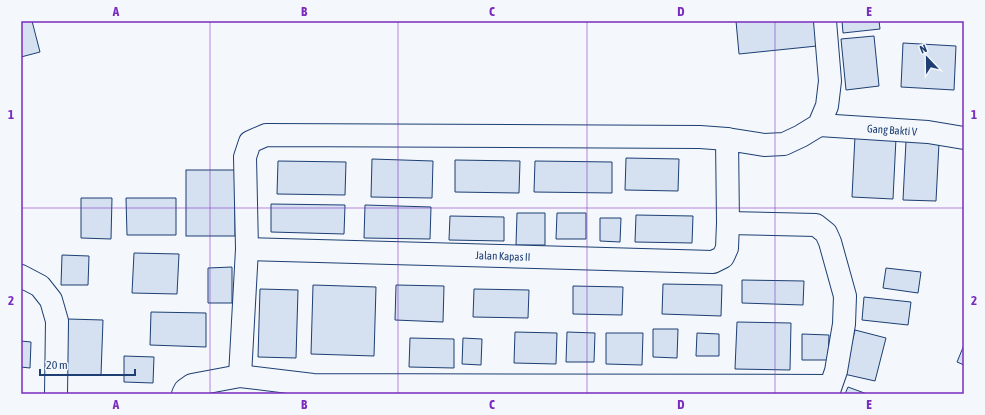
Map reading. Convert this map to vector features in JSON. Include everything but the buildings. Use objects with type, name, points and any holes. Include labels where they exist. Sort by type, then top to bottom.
[{"type":"street","points":[[240,376],[247,249],[244,157],[250,142],[266,135],[692,137],[727,139],[764,145],[784,144],[819,125],[827,106],[830,81],[824,21]]},
{"type":"street","name":"Gang Bakti V","points":[[819,125],[928,132],[964,138]]},
{"type":"street","name":"Jalan Kapas II","points":[[247,249],[713,262],[723,257],[727,248],[727,139]]},
{"type":"street","points":[[183,394],[185,390],[192,385],[240,376],[313,389],[829,390],[836,371],[844,324],[845,296],[826,232],[816,225],[728,223]]},
{"type":"street","points":[[21,276],[40,286],[51,300],[57,321],[56,394]]}]
